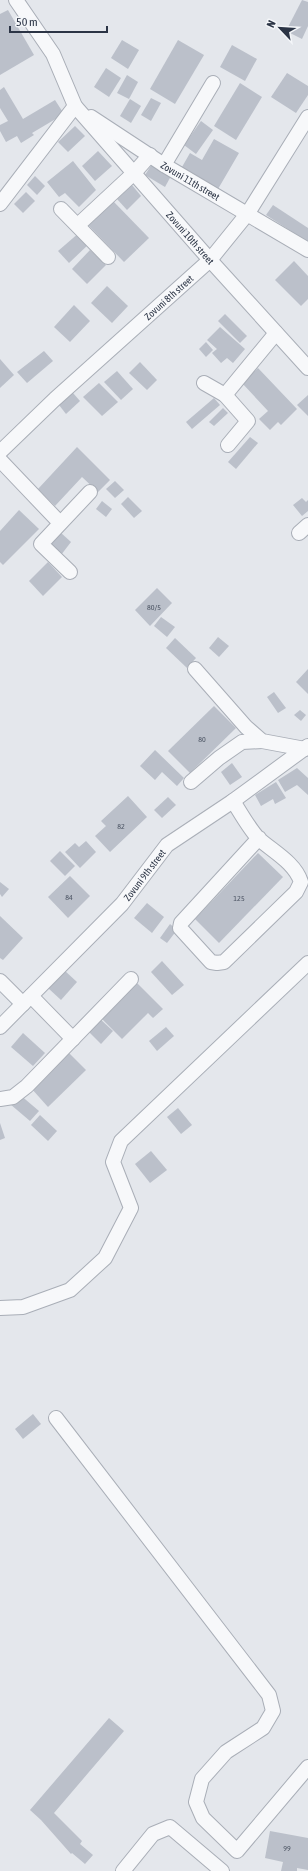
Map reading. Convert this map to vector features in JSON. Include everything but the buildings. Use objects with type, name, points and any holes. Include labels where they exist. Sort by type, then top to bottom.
[{"type":"street","name":"Zovuni 10th street","points":[[16,0],[53,54],[76,106],[210,260],[308,368]]},
{"type":"street","points":[[164,165],[213,83]]},
{"type":"street","name":"Zovuni 11th street","points":[[76,106],[164,165],[248,213],[308,250]]},
{"type":"street","points":[[0,204],[76,106]]},
{"type":"street","name":"Zovuni 8th street","points":[[0,452],[55,399],[210,260],[248,213],[308,117]]},
{"type":"street","points":[[78,225],[134,173],[150,155]]},
{"type":"street","points":[[61,209],[108,257]]},
{"type":"street","points":[[225,395],[276,333]]},
{"type":"street","points":[[204,383],[225,395],[248,420],[228,445]]},
{"type":"street","points":[[0,460],[60,523]]},
{"type":"street","points":[[70,572],[41,544],[90,492]]},
{"type":"street","points":[[195,669],[246,727],[262,741]]},
{"type":"street","points":[[191,782],[219,758],[242,742],[262,741],[307,747]]},
{"type":"street","name":"Zovuni 9th street","points":[[0,1027],[122,904],[167,845],[233,801],[307,747]]},
{"type":"street","points":[[233,801],[258,838],[268,844],[290,865],[299,876],[301,882],[296,892],[224,962],[211,962],[180,928],[181,923],[258,838]]},
{"type":"street","points":[[0,1308],[23,1308],[70,1290],[105,1258],[130,1208],[113,1162],[121,1141],[308,963]]},
{"type":"street","points":[[0,1099],[13,1098],[27,1086],[131,979]]},
{"type":"street","points":[[0,981],[27,1000],[73,1039]]},
{"type":"street","points":[[56,1418],[269,1695],[273,1711],[263,1728],[226,1752],[202,1779],[196,1802],[203,1818],[237,1851],[308,1767]]},
{"type":"street","points":[[123,1871],[153,1834],[170,1827],[222,1871]]}]
